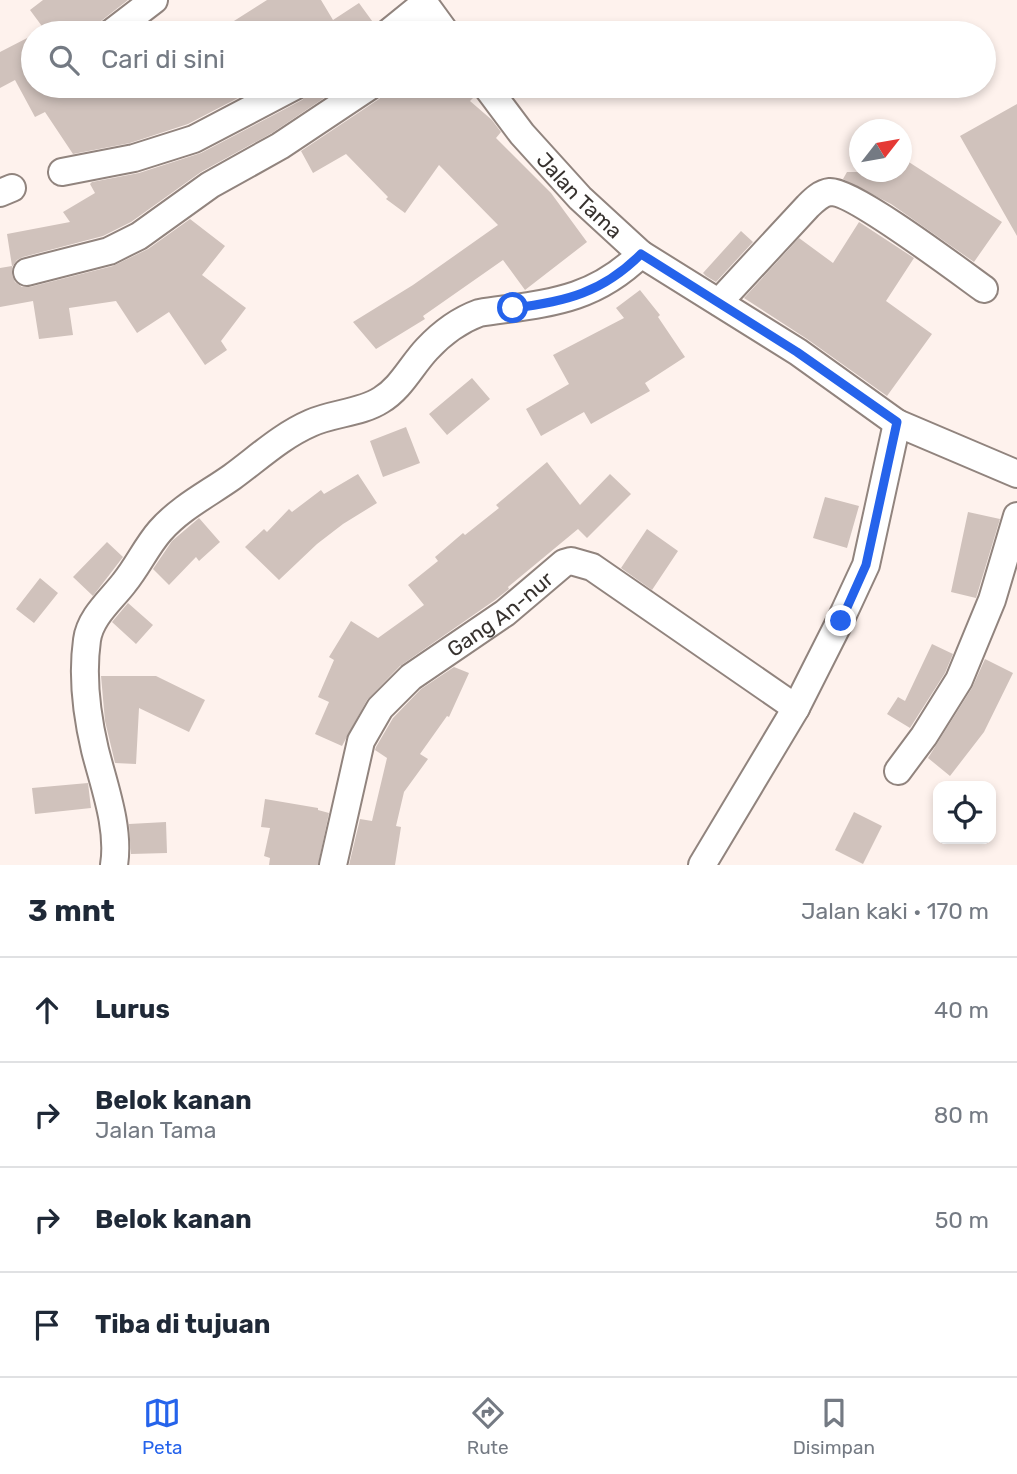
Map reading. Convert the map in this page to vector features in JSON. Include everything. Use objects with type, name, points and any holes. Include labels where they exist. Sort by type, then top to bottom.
[{"type":"street","points":[[127,21],[154,0]]},
{"type":"street","points":[[412,21],[434,10]]},
{"type":"street","points":[[62,172],[134,158],[194,139],[272,98]]},
{"type":"street","points":[[27,272],[109,251],[139,236],[210,185],[280,146],[352,98]]},
{"type":"street","name":"Jalan Tama","points":[[495,98],[522,134],[580,198],[641,254],[797,352],[897,422],[1017,474]]},
{"type":"street","points":[[719,302],[808,206],[823,194],[832,192],[870,210],[984,289]]},
{"type":"street","points":[[114,865],[114,838],[91,728],[87,695],[87,640],[95,618],[135,569],[159,532],[182,510],[279,440],[311,422],[370,406],[383,399],[401,383],[426,349],[468,317],[572,298],[623,272],[641,254]]},
{"type":"street","points":[[702,865],[796,708],[841,621],[866,565],[897,422]]},
{"type":"street","points":[[898,771],[924,736],[959,680],[992,600],[1017,516]]},
{"type":"street","name":"Gang An-nur","points":[[333,865],[362,741],[380,708],[411,677],[505,613],[564,563],[571,561],[592,567],[796,708]]},
{"type":"building","points":[[43,0],[128,0],[101,21],[38,21],[30,10]]},
{"type":"building","points":[[267,0],[321,0],[333,20],[359,3],[372,21],[234,21]]},
{"type":"building","points":[[21,41],[21,91],[15,80],[0,88],[0,52]]},
{"type":"building","points":[[25,98],[238,98],[188,124],[130,143],[73,154],[45,112],[35,117]]},
{"type":"building","points":[[324,98],[272,133],[201,172],[131,222],[103,236],[23,257],[12,267],[15,282],[22,287],[30,287],[113,266],[148,249],[190,219],[225,246],[202,275],[246,308],[221,341],[227,350],[205,365],[169,312],[137,333],[116,301],[69,308],[73,335],[39,339],[33,301],[0,307],[0,268],[12,266],[7,234],[70,222],[63,212],[95,193],[90,184],[92,182],[139,173],[201,153],[302,100]]},
{"type":"building","points":[[473,98],[470,101],[492,120],[501,132],[496,138],[551,193],[587,242],[525,290],[503,260],[423,316],[425,319],[376,349],[353,322],[413,285],[498,225],[439,165],[405,213],[386,199],[388,197],[346,154],[313,173],[301,151],[379,99]]},
{"type":"building","points":[[1017,104],[1017,236],[960,136]]},
{"type":"building","points":[[912,164],[1002,222],[974,262],[891,204],[843,179],[847,172],[849,182],[912,182]]},
{"type":"building","points":[[859,222],[914,258],[886,301],[932,334],[887,396],[744,298],[799,238],[833,263]]},
{"type":"building","points":[[741,231],[753,242],[716,282],[706,276],[703,273]]},
{"type":"building","points":[[640,290],[660,315],[658,317],[685,357],[645,383],[650,391],[591,424],[584,412],[541,436],[526,409],[569,384],[553,355],[624,318],[616,308]]},
{"type":"building","points":[[472,378],[490,399],[447,435],[429,414]]},
{"type":"building","points":[[406,427],[420,463],[383,477],[370,441]]},
{"type":"building","points":[[547,462],[580,505],[610,474],[631,494],[587,538],[578,529],[495,600],[400,666],[367,700],[342,746],[315,734],[329,702],[318,697],[334,660],[329,657],[351,621],[378,638],[424,605],[408,585],[438,561],[435,557],[499,508],[496,505]]},
{"type":"building","points":[[358,474],[377,503],[317,544],[279,580],[245,547],[264,529],[267,532],[289,509],[292,512],[321,490],[324,494]]},
{"type":"building","points":[[825,497],[859,506],[847,548],[813,538]]},
{"type":"building","points":[[968,512],[1000,519],[976,598],[951,592]]},
{"type":"building","points":[[199,518],[220,542],[199,561],[196,557],[169,585],[153,569],[172,541]]},
{"type":"building","points":[[647,529],[678,551],[652,590],[621,568]]},
{"type":"building","points":[[107,542],[123,557],[93,596],[73,577]]},
{"type":"building","points":[[40,578],[58,593],[34,623],[16,609]]},
{"type":"building","points":[[128,603],[153,625],[136,644],[112,622]]},
{"type":"building","points":[[932,644],[953,654],[945,673],[910,728],[887,714],[898,697],[905,701]]},
{"type":"building","points":[[985,659],[1013,673],[984,732],[950,776],[928,758],[972,688]]},
{"type":"building","points":[[454,667],[469,673],[449,717],[447,716],[420,754],[428,759],[404,792],[396,826],[401,827],[395,865],[349,865],[360,819],[372,821],[387,758],[375,750],[376,747],[393,718],[421,689]]},
{"type":"building","points":[[101,676],[156,676],[205,700],[189,732],[139,708],[136,764],[115,763],[105,721]]},
{"type":"building","points":[[88,783],[91,808],[35,814],[32,788]]},
{"type":"building","points":[[265,799],[318,808],[329,813],[318,865],[269,865],[270,858],[264,856],[270,828],[261,827]]},
{"type":"building","points":[[854,812],[882,826],[863,864],[835,850]]},
{"type":"building","points":[[166,822],[167,853],[131,854],[129,824]]},
{"type":"route","points":[[513,308],[554,303],[591,290],[623,272],[641,254],[797,352],[897,422],[866,565],[841,621]]}]
